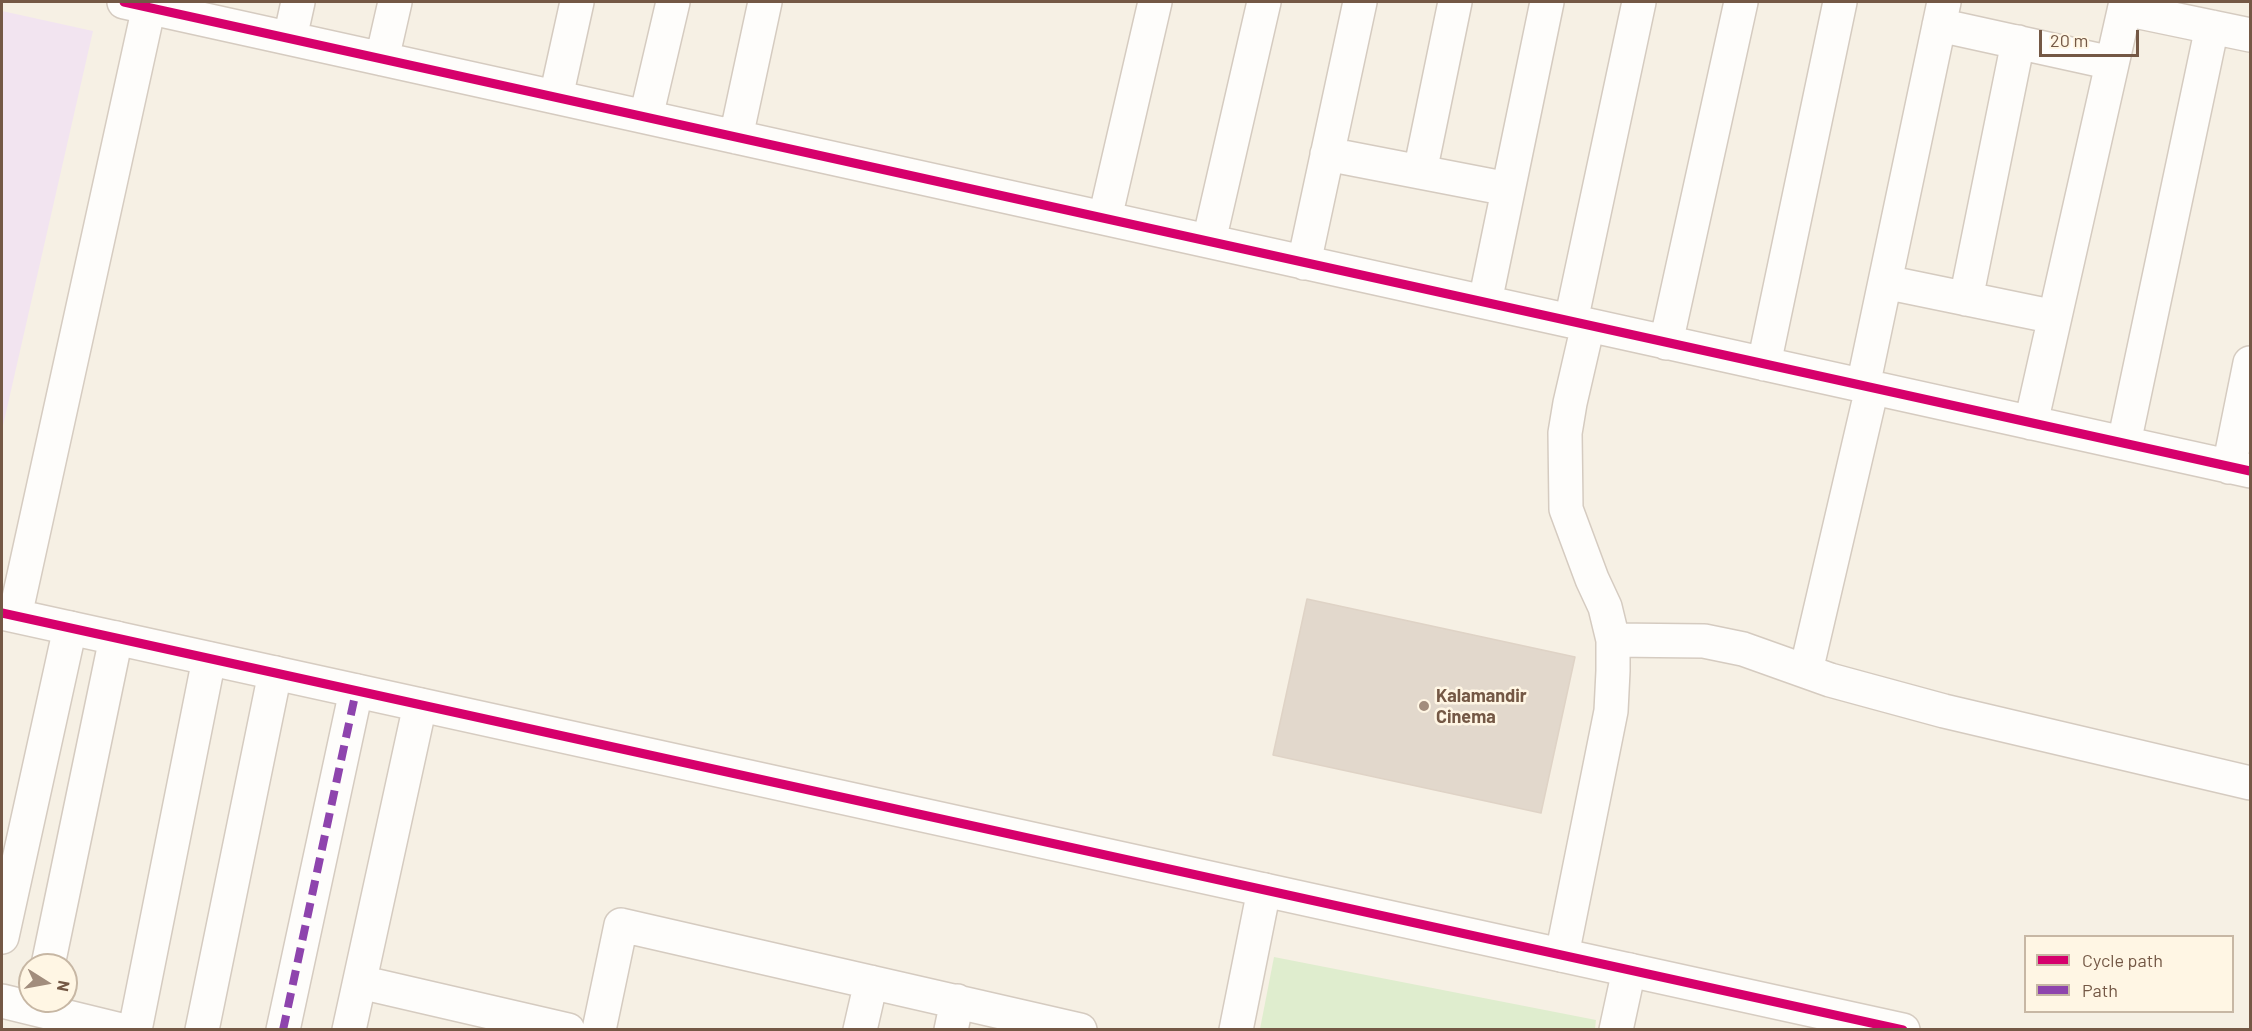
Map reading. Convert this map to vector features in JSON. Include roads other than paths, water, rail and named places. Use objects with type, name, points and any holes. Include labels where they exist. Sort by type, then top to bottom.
[{"type":"street","points":[[290,38],[298,2]]},
{"type":"street","points":[[382,59],[395,2]]},
{"type":"street","points":[[556,97],[577,2]]},
{"type":"street","points":[[646,117],[673,2]]},
{"type":"street","points":[[736,137],[765,2]]},
{"type":"street","points":[[1105,218],[1155,2]]},
{"type":"street","points":[[1209,241],[1264,2]]},
{"type":"street","points":[[1304,263],[1360,2]]},
{"type":"street","points":[[1420,172],[1455,2]]},
{"type":"street","points":[[1485,302],[1547,2]]},
{"type":"street","points":[[1562,955],[1611,711],[1613,640],[1605,607],[1566,509],[1565,433],[1580,323],[1639,2]]},
{"type":"street","points":[[1666,343],[1741,2]]},
{"type":"street","points":[[1764,364],[1840,2]]},
{"type":"street","points":[[1902,1029],[8,615],[141,3],[382,59],[2240,469],[2250,363]]},
{"type":"street","points":[[2031,423],[2126,5],[2250,35]]},
{"type":"street","points":[[1806,671],[1868,387],[1885,282],[1942,13],[2018,42],[2112,63]]},
{"type":"street","points":[[2124,443],[2212,27]]},
{"type":"street","points":[[1966,299],[2018,42]]},
{"type":"street","points":[[1327,154],[1508,189]]},
{"type":"street","points":[[1885,282],[2055,317]]},
{"type":"street","points":[[2,937],[70,628]]},
{"type":"street","points":[[50,953],[116,638]]},
{"type":"street","points":[[1613,640],[1704,641],[1743,649],[1830,680],[1944,711],[2250,783]]},
{"type":"street","points":[[135,1029],[209,659]]},
{"type":"street","points":[[202,1029],[275,673]]},
{"type":"street","points":[[283,1029],[356,691]]},
{"type":"street","points":[[350,1029],[420,705]]},
{"type":"street","points":[[1236,1029],[1264,890]]},
{"type":"street","points":[[599,1029],[621,925],[871,982],[954,1015],[1080,1029]]},
{"type":"street","points":[[1616,1029],[1629,970]]},
{"type":"street","points":[[360,982],[478,1020],[568,1029]]},
{"type":"street","points":[[860,1029],[871,982]]},
{"type":"street","points":[[2,1001],[18,1005]]},
{"type":"street","points":[[45,1013],[121,1029]]},
{"type":"place","name":"Kalamandir Cinema","points":[[1424,706]]}]
